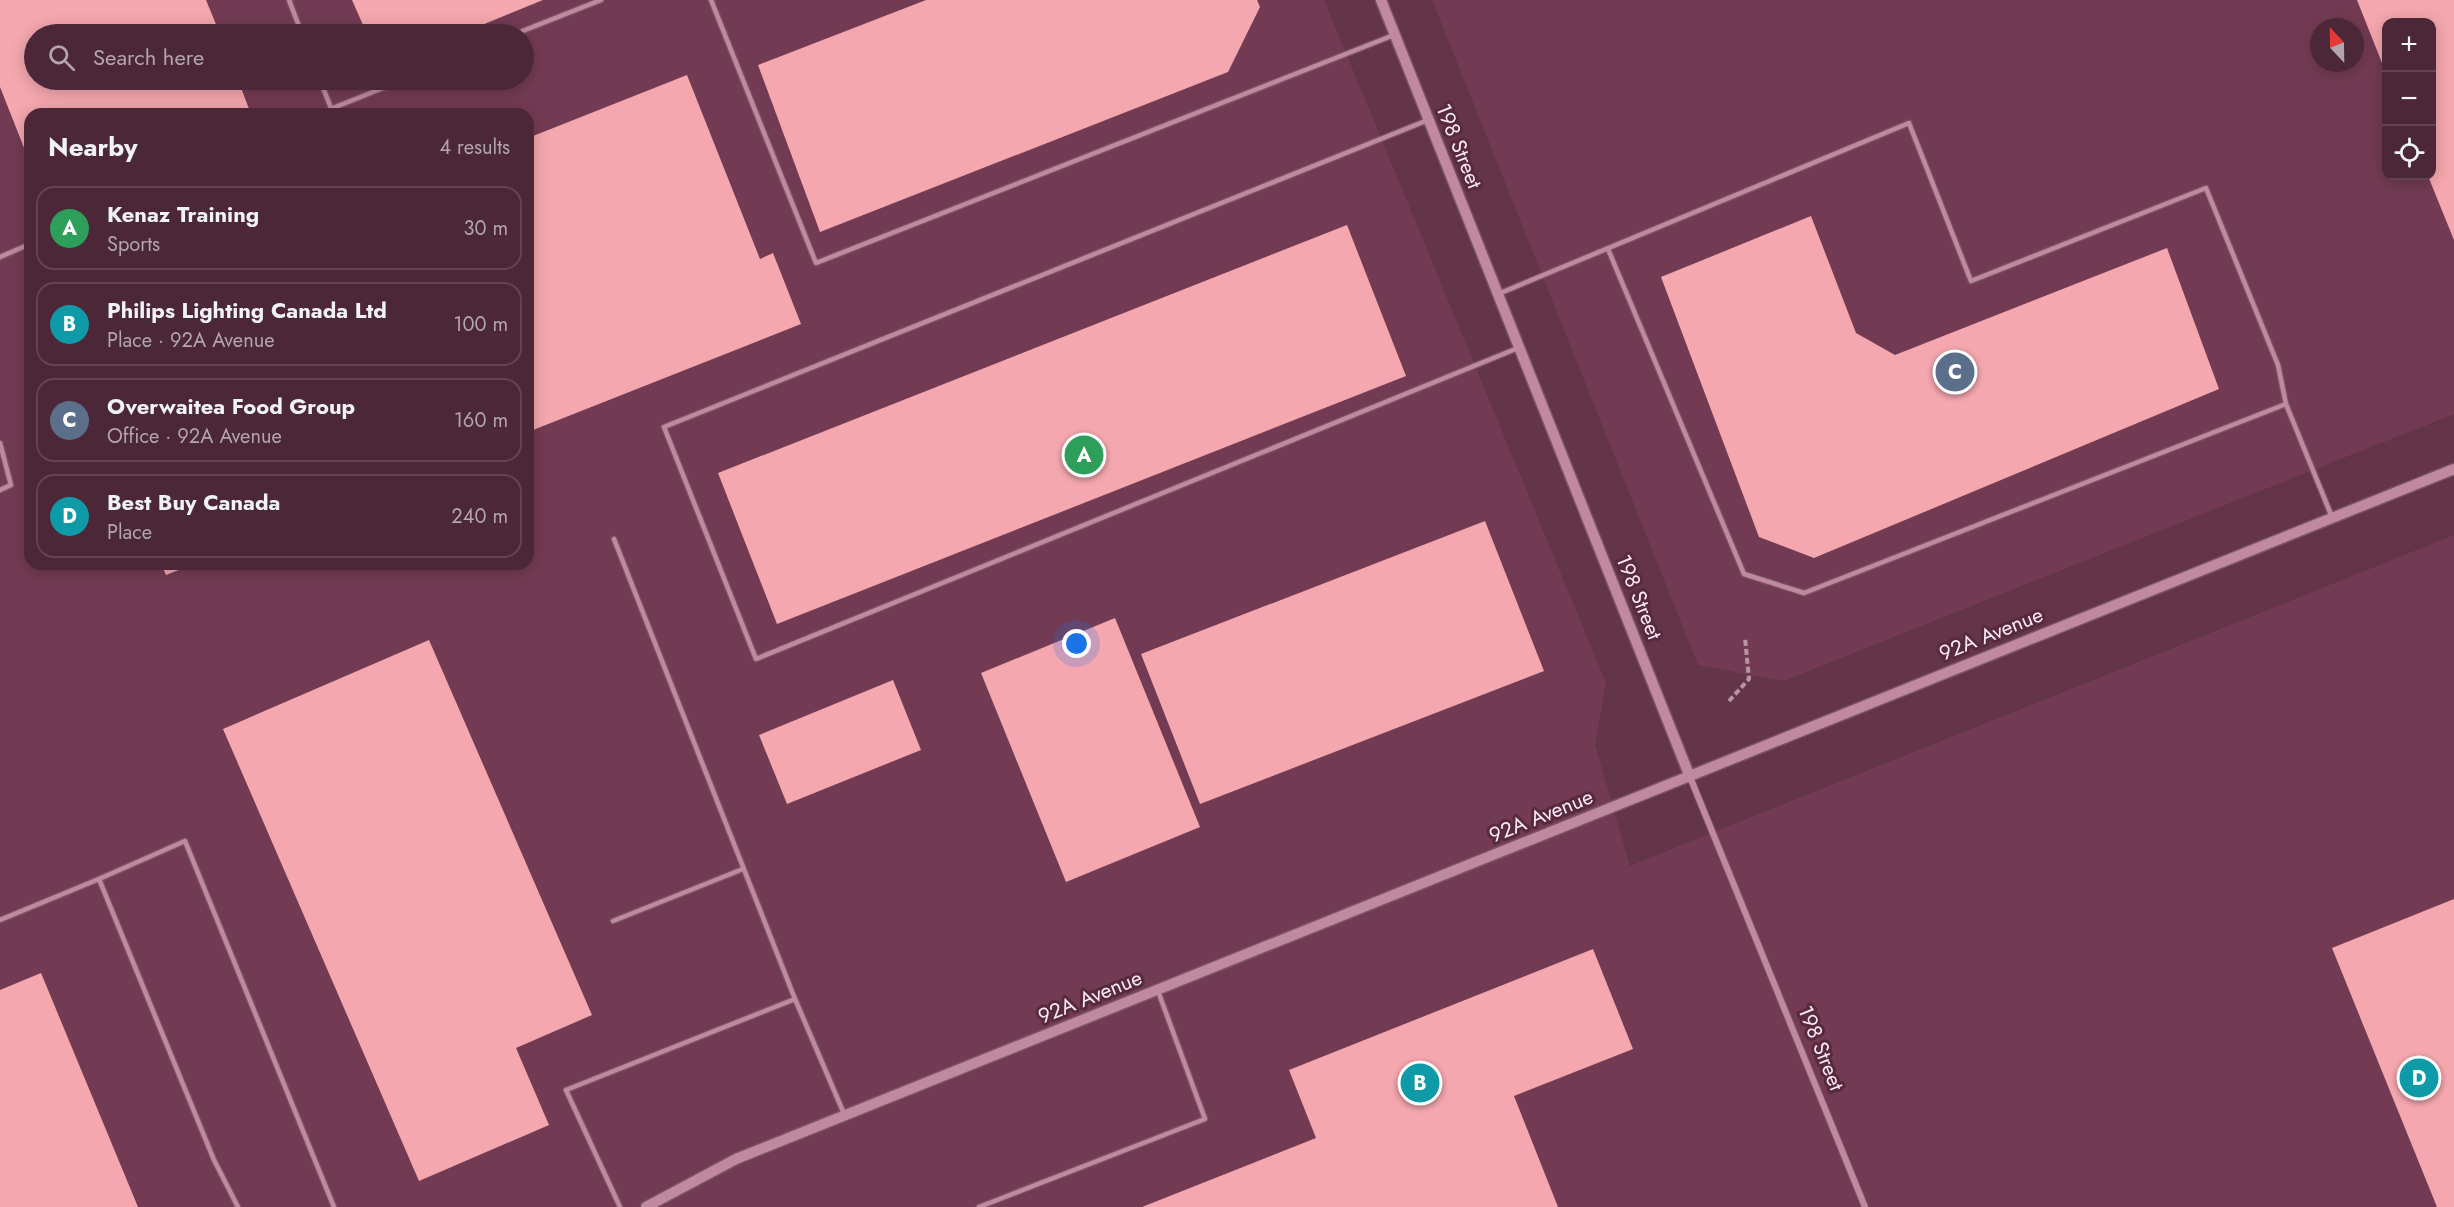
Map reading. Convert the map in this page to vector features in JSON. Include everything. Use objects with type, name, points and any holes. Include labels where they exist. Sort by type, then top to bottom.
[{"type":"street","name":"198 Street","points":[[1381,0],[1690,777],[1865,1207]]},
{"type":"street","name":"92A Avenue","points":[[646,1207],[736,1159],[2454,469]]},
{"type":"lane","points":[[289,0],[298,24]]},
{"type":"lane","points":[[534,27],[602,0]]},
{"type":"lane","points":[[711,0],[816,263],[1394,34]]},
{"type":"lane","points":[[324,90],[331,108],[377,90]]},
{"type":"lane","points":[[1428,120],[664,427],[756,659],[1519,348]]},
{"type":"lane","points":[[1498,294],[1909,123],[1971,282],[2206,188],[2278,365],[2286,404],[2333,518]]},
{"type":"lane","points":[[0,257],[24,247]]},
{"type":"lane","points":[[1608,249],[1744,574],[1804,593],[2286,404]]},
{"type":"lane","points":[[0,442],[11,485],[0,490]]},
{"type":"lane","points":[[614,539],[795,999],[845,1116]]},
{"type":"lane","points":[[0,920],[185,841],[334,1207]]},
{"type":"lane","points":[[613,921],[743,869]]},
{"type":"lane","points":[[99,879],[214,1160],[238,1207]]},
{"type":"lane","points":[[979,1207],[1205,1119],[1157,990]]},
{"type":"lane","points":[[620,1207],[566,1090],[795,999]]},
{"type":"path","points":[[1729,701],[1749,679],[1745,638]]},
{"type":"shaded area","points":[[0,0],[1324,0],[1606,683],[1595,745],[1630,866],[2454,535],[2454,1207],[0,1207]]},
{"type":"shaded area","points":[[1432,0],[2454,0],[2454,414],[1783,681],[1698,665]]},
{"type":"building","points":[[0,0],[206,0],[216,24],[24,24],[24,90],[242,90],[249,108],[24,108],[24,148],[0,87]]},
{"type":"building","points":[[352,0],[543,0],[484,24],[363,24]]},
{"type":"building","points":[[926,0],[1257,0],[1260,7],[1228,72],[820,232],[758,65]]},
{"type":"building","points":[[2357,0],[2454,0],[2454,240],[2430,180],[2436,180],[2436,18],[2382,18],[2382,63]]},
{"type":"building","points":[[687,75],[760,259],[773,253],[801,324],[534,430],[534,136]]},
{"type":"building","points":[[1811,216],[1856,333],[1895,355],[2167,248],[2219,389],[1814,558],[1759,537],[1661,277]]},
{"type":"building","points":[[1347,225],[1406,376],[777,624],[718,473]]},
{"type":"building","points":[[1485,521],[1544,671],[1200,804],[1141,654]]},
{"type":"building","points":[[164,570],[179,570],[166,575]]},
{"type":"building","points":[[1115,618],[1200,827],[1066,882],[981,673]]},
{"type":"building","points":[[429,640],[592,1015],[516,1048],[549,1125],[419,1181],[223,729]]},
{"type":"building","points":[[893,680],[921,750],[787,804],[759,735]]},
{"type":"building","points":[[2454,899],[2454,1207],[2437,1207],[2332,948]]},
{"type":"building","points":[[1593,949],[1633,1049],[1514,1096],[1558,1207],[1142,1207],[1316,1138],[1289,1070]]},
{"type":"building","points":[[41,973],[138,1207],[0,1207],[0,990]]},
{"type":"place","name":"Overwaitea Food Group","points":[[1955,372]]},
{"type":"place","name":"Kenaz Training","points":[[1084,455]]},
{"type":"place","name":"Best Buy Canada","points":[[2419,1078]]},
{"type":"place","name":"Philips Lighting Canada Ltd","points":[[1420,1083]]}]
